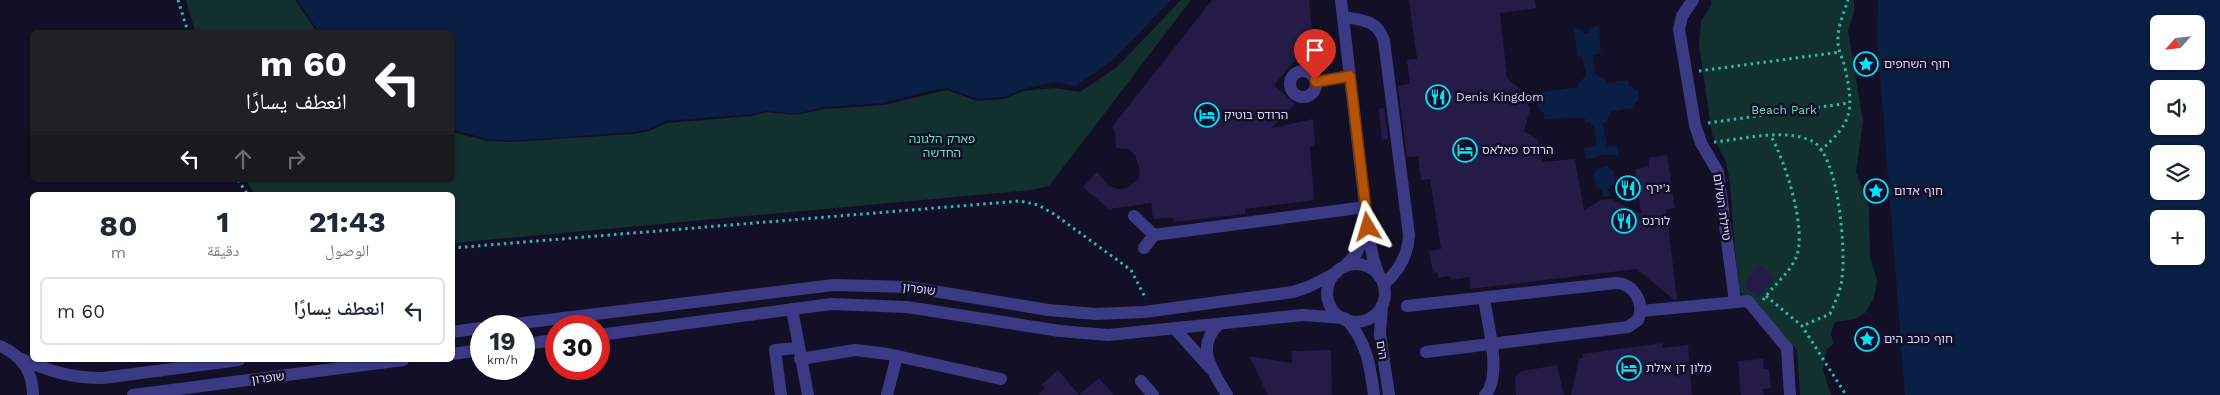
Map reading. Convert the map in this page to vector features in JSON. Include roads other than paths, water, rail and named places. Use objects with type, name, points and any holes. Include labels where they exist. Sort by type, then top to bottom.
[{"type":"street","points":[[1341,0],[1368,227],[1373,258],[1385,293],[1382,306],[1374,316],[1356,322],[1345,319],[1333,310],[1328,297],[1329,284],[1356,254],[1368,227]]},
{"type":"street","name":"טיילת השלום","points":[[1693,0],[1682,16],[1680,29],[1686,73],[1695,125],[1701,143],[1718,172],[1735,302]]},
{"type":"street","points":[[1343,17],[1373,23],[1380,30],[1384,41],[1409,235],[1407,249],[1401,264],[1382,280]]},
{"type":"street","points":[[1316,82],[1350,76]]},
{"type":"street","points":[[1144,248],[1154,235],[1365,207]]},
{"type":"street","points":[[1134,216],[1154,235]]},
{"type":"street","points":[[1340,270],[1361,264],[1373,269],[1382,280]]},
{"type":"street","name":"שופרון","points":[[535,321],[834,285],[909,287],[1073,312],[1123,314],[1293,292],[1308,287],[1340,270]]},
{"type":"street","points":[[1407,306],[1620,283],[1634,292],[1641,311],[1638,320],[1628,327],[1426,352]]},
{"type":"street","points":[[1484,298],[1493,380],[1485,395]]},
{"type":"street","points":[[1641,311],[1748,302],[1787,348],[1790,395]]},
{"type":"street","name":"שופרון","points":[[610,334],[831,304],[906,308],[1060,331],[1108,335],[1303,315],[1345,319]]},
{"type":"street","name":"הים","points":[[1382,306],[1380,328],[1391,392]]},
{"type":"street","points":[[792,309],[808,395]]},
{"type":"street","name":"הים","points":[[1345,319],[1359,335],[1365,346],[1374,395]]},
{"type":"street","points":[[1214,373],[1206,344],[1209,334],[1219,324]]},
{"type":"street","points":[[1175,329],[1214,373],[1227,395]]},
{"type":"street","points":[[455,332],[470,330]]},
{"type":"street","points":[[0,338],[3,348],[19,358],[28,370],[33,385],[33,395]]},
{"type":"street","points":[[781,395],[775,350],[799,354],[856,350],[897,356],[1001,379]]},
{"type":"street","points":[[455,354],[470,352]]},
{"type":"street","points":[[887,395],[897,356]]},
{"type":"street","name":"שופרון","points":[[19,358],[49,371],[68,376],[93,378],[223,362]]},
{"type":"street","name":"שופרון","points":[[133,395],[388,362]]},
{"type":"street","points":[[1142,381],[1153,395]]},
{"type":"water","points":[[297,0],[1171,0],[1114,59],[1076,86],[1054,82],[1023,89],[1004,97],[977,99],[947,88],[883,103],[824,107],[796,114],[767,111],[752,114],[666,121],[649,129],[633,132],[511,141],[488,139],[455,131],[455,30],[318,30]]},
{"type":"water","points":[[1878,0],[2220,0],[2220,395],[1905,395],[1877,36]]},
{"type":"water","points":[[1594,27],[1599,27],[1601,53],[1593,55],[1595,74],[1606,80],[1607,83],[1628,80],[1629,86],[1638,90],[1639,99],[1632,106],[1633,108],[1610,112],[1611,115],[1608,116],[1608,120],[1603,123],[1607,146],[1617,145],[1618,155],[1604,155],[1586,160],[1584,148],[1597,146],[1594,127],[1589,122],[1585,123],[1585,118],[1544,119],[1544,114],[1537,106],[1543,92],[1578,87],[1577,85],[1586,76],[1582,56],[1577,56],[1574,29],[1579,29],[1585,34],[1589,33]]},
{"type":"water","points":[[1607,166],[1614,172],[1615,182],[1608,190],[1610,196],[1603,197],[1602,190],[1596,187],[1593,177],[1597,169]]},
{"type":"place","name":"חוף השחפים","points":[[1866,64]]},
{"type":"place","name":"Denis Kingdom","points":[[1438,97]]},
{"type":"place","name":"הרודס בוטיק","points":[[1207,115]]},
{"type":"place","name":"הרודס פאלאס","points":[[1465,150]]},
{"type":"place","name":"ג'ירף","points":[[1628,188]]},
{"type":"place","name":"חוף אדום","points":[[1876,191]]},
{"type":"place","name":"לורנס","points":[[1624,221]]},
{"type":"place","name":"חוף כוכב הים","points":[[1867,339]]},
{"type":"place","name":"מלון דן אילת","points":[[1629,368]]},
{"type":"park label","name":"Beach Park","points":[[1784,110]]},
{"type":"park label","name":"פארק הלגונה החדשה","points":[[942,146]]}]
